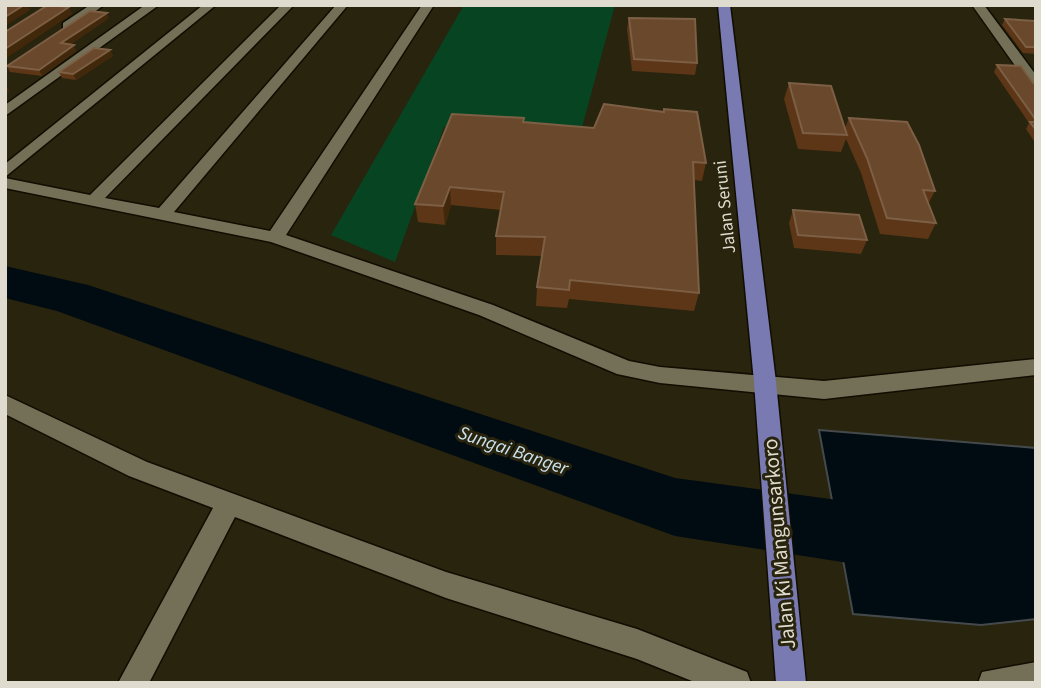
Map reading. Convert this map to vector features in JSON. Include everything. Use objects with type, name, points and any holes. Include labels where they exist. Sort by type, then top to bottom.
[{"type":"main road","name":"Jalan Seruni","points":[[724,5],[766,394]]},
{"type":"main road","name":"Jalan Ki Mangunsarkoro","points":[[766,394],[791,676]]},
{"type":"street","points":[[51,36],[97,5]]},
{"type":"street","points":[[5,112],[153,5]]},
{"type":"street","points":[[5,172],[210,5]]},
{"type":"street","points":[[94,200],[208,82],[288,5]]},
{"type":"street","points":[[164,213],[342,5]]},
{"type":"street","points":[[275,237],[428,5]]},
{"type":"street","points":[[978,5],[1036,85]]},
{"type":"street","points":[[5,183],[275,237],[486,310],[625,368],[714,381],[766,394],[842,389],[1036,367]]},
{"type":"street","points":[[5,404],[138,469],[446,585],[637,644],[736,683]]},
{"type":"street","points":[[133,683],[229,503]]},
{"type":"street","points":[[993,683],[1036,677]]},
{"type":"green space","points":[[464,5],[615,5],[580,135],[470,122],[444,127],[395,262],[331,235]]},
{"type":"shaded area","points":[[819,430],[1036,448],[1036,619],[981,625],[853,614]]},
{"type":"building","points":[[5,5],[24,5],[5,17]]},
{"type":"building","points":[[48,5],[69,7],[5,49],[5,32]]},
{"type":"building","points":[[90,11],[107,13],[61,43],[74,45],[39,70],[7,66]]},
{"type":"building","points":[[629,18],[695,19],[697,63],[634,59]]},
{"type":"building","points":[[1005,19],[1035,21],[1036,47],[1026,47]]},
{"type":"building","points":[[94,48],[110,50],[73,74],[59,72]]},
{"type":"building","points":[[997,65],[1021,66],[1036,84],[1036,120]]},
{"type":"building","points":[[789,83],[831,86],[847,135],[803,133]]},
{"type":"building","points":[[604,104],[664,112],[664,109],[697,112],[706,163],[693,162],[699,293],[570,280],[569,290],[537,287],[545,237],[496,236],[504,192],[450,187],[443,206],[415,204],[452,114],[524,118],[523,122],[594,128]]},
{"type":"building","points":[[849,118],[907,122],[919,145],[935,191],[923,190],[936,223],[887,218],[867,158]]},
{"type":"building","points":[[793,210],[859,215],[867,240],[798,235]]},
{"type":"waterway","name":"Sungai Banger","points":[[5,282],[70,297],[675,507],[881,537],[1036,527]]}]
